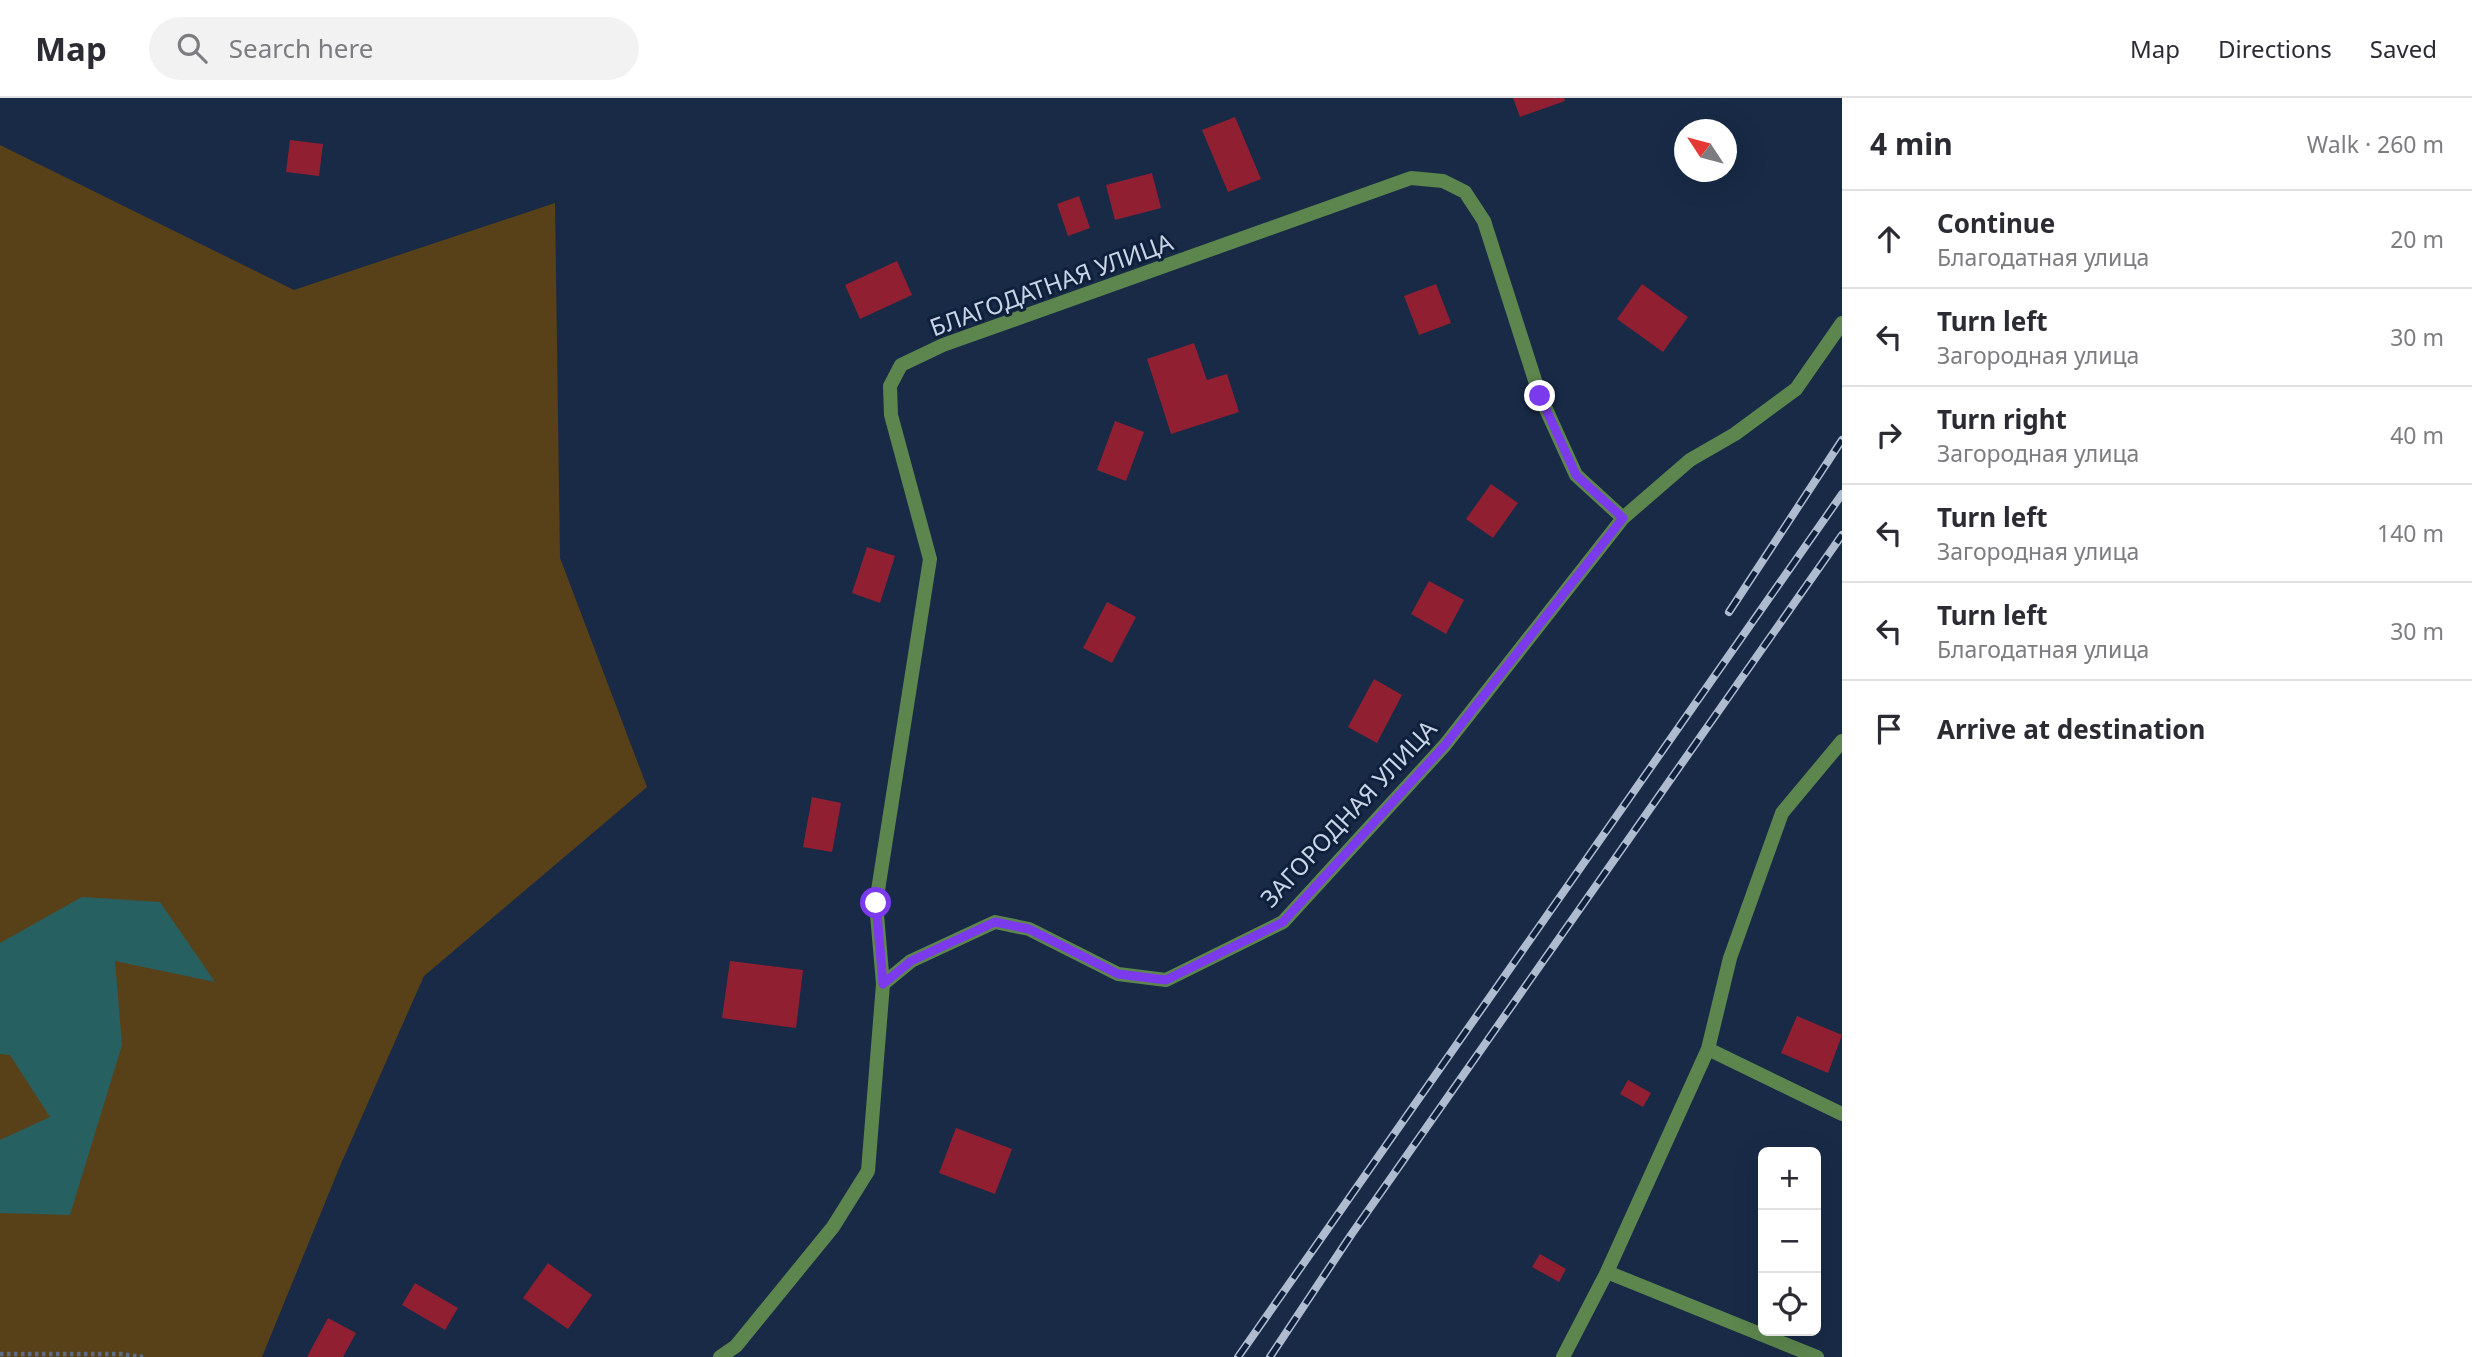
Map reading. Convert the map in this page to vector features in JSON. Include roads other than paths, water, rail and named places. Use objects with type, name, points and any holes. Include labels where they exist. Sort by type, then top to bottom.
[{"type":"street","name":"БЛАГОДАТНАЯ УЛИЦА","points":[[883,984],[876,903],[930,559],[891,415],[890,386],[901,365],[943,345],[1411,178],[1443,181],[1465,192],[1484,221],[1540,396],[1576,475],[1623,518]]},
{"type":"street","name":"ЗАГОРОДНАЯ УЛИЦА","points":[[883,984],[911,961],[995,922],[1029,929],[1118,974],[1166,980],[1283,922],[1445,745],[1623,518],[1690,460],[1735,434],[1796,389],[1842,323]]},
{"type":"street","points":[[1563,1357],[1607,1272],[1709,1049],[1730,958],[1782,813],[1842,741]]},
{"type":"street","points":[[720,1357],[736,1346],[833,1227],[868,1171],[883,984]]},
{"type":"street","points":[[1709,1049],[1842,1114]]},
{"type":"street","points":[[1607,1272],[1817,1357]]},
{"type":"railway","points":[[1729,612],[1842,440]]},
{"type":"railway","points":[[1238,1357],[1842,494]]},
{"type":"railway","points":[[1270,1357],[1351,1235],[1842,535]]}]
